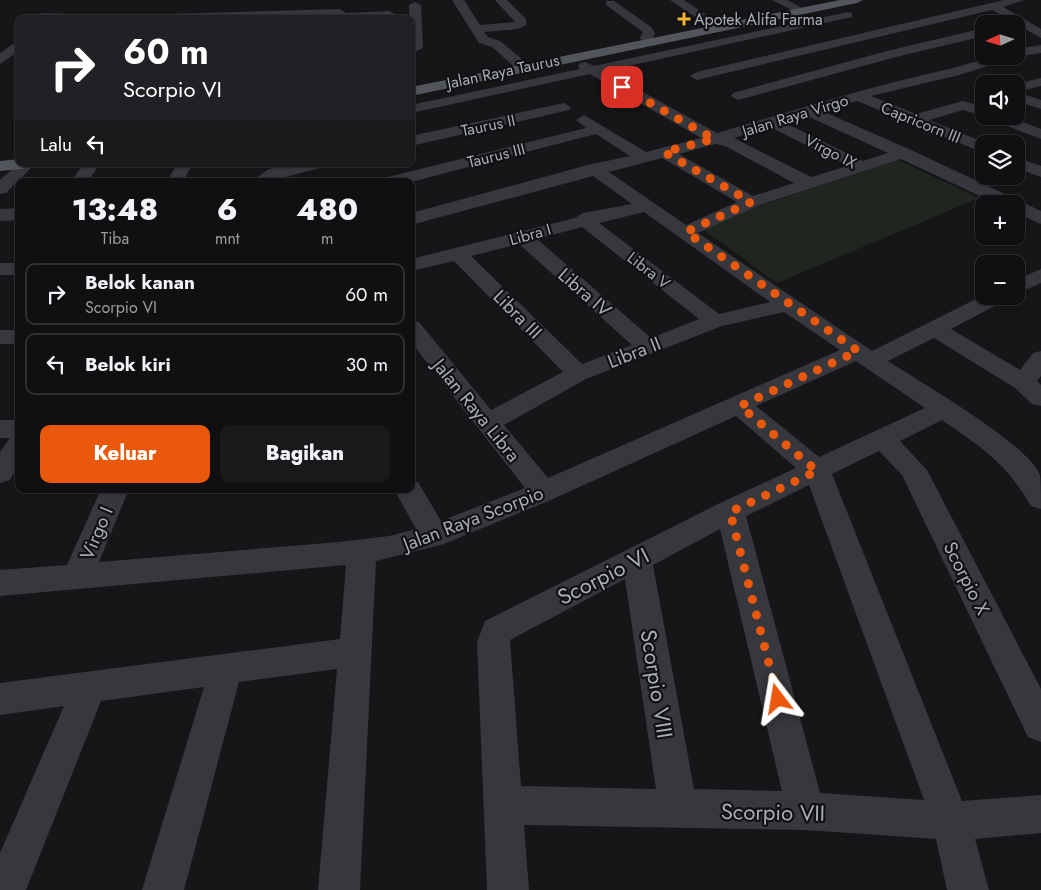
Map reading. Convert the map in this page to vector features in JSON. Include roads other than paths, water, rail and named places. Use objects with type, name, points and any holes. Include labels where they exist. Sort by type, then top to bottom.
[{"type":"main road","points":[[415,91],[524,68],[587,63],[634,46],[857,0]]},
{"type":"main road","points":[[0,166],[15,165]]},
{"type":"street","points":[[218,15],[231,0]]},
{"type":"street","points":[[266,15],[273,0]]},
{"type":"street","points":[[344,0],[345,15]]},
{"type":"street","points":[[388,15],[390,0]]},
{"type":"street","points":[[458,0],[482,40],[496,44],[524,68]]},
{"type":"street","points":[[472,24],[521,23],[502,0]]},
{"type":"street","points":[[676,0],[720,28]]},
{"type":"street","points":[[778,0],[802,11]]},
{"type":"street","points":[[698,76],[1018,0]]},
{"type":"street","points":[[610,3],[647,30],[649,33],[646,38],[652,42]]},
{"type":"street","points":[[415,5],[415,48]]},
{"type":"street","name":"Jalan Raya Taurus","points":[[415,108],[525,84],[587,63],[656,57],[852,16],[824,6]]},
{"type":"street","points":[[994,6],[1007,15]]},
{"type":"street","points":[[872,24],[975,60]]},
{"type":"street","points":[[1025,26],[1041,34]]},
{"type":"street","points":[[738,96],[843,69],[927,44],[975,34]]},
{"type":"street","points":[[759,35],[887,87]]},
{"type":"street","name":"Virgo IX","points":[[634,46],[738,96],[863,168]]},
{"type":"street","points":[[0,60],[13,47]]},
{"type":"street","points":[[1025,52],[1041,49]]},
{"type":"street","points":[[899,52],[975,81]]},
{"type":"street","points":[[587,63],[723,139],[810,184]]},
{"type":"street","name":"Jalan Raya Virgo","points":[[415,218],[643,156],[723,139],[771,115],[810,111],[887,87],[954,72],[975,64]]},
{"type":"street","points":[[1025,86],[1041,82]]},
{"type":"street","points":[[525,84],[643,156]]},
{"type":"street","name":"Capricorn III","points":[[858,96],[975,144]]},
{"type":"street","points":[[1025,99],[1041,105]]},
{"type":"street","points":[[916,119],[975,101]]},
{"type":"street","points":[[963,105],[975,109]]},
{"type":"street","name":"Taurus II","points":[[429,147],[564,108]]},
{"type":"street","points":[[810,111],[993,195]]},
{"type":"street","points":[[1018,125],[1041,134]]},
{"type":"street","name":"Taurus III","points":[[415,161],[429,147],[599,129]]},
{"type":"street","points":[[429,147],[490,199]]},
{"type":"street","points":[[664,152],[751,202]]},
{"type":"street","points":[[686,232],[751,202],[863,168],[905,153]]},
{"type":"street","points":[[1025,166],[1041,172]]},
{"type":"street","points":[[1,186],[23,167]]},
{"type":"street","points":[[81,178],[90,167]]},
{"type":"street","points":[[177,178],[183,167]]},
{"type":"street","points":[[266,178],[275,173],[301,167]]},
{"type":"street","name":"Taurus III","points":[[397,178],[408,167]]},
{"type":"street","points":[[594,169],[788,305],[999,446],[1014,459],[1041,499]]},
{"type":"street","name":"Libra I","points":[[415,263],[523,237],[583,219],[649,206]]},
{"type":"street","points":[[1025,210],[1041,218]]},
{"type":"street","points":[[0,215],[15,214]]},
{"type":"street","name":"Libra V","points":[[583,219],[714,321]]},
{"type":"street","name":"Libra IV","points":[[523,237],[648,347]]},
{"type":"street","name":"Libra III","points":[[458,254],[578,374]]},
{"type":"street","points":[[1025,283],[1041,275]]},
{"type":"street","name":"Libra II","points":[[488,423],[578,374],[714,321],[788,305]]},
{"type":"street","name":"Jalan Raya Scorpio","points":[[0,583],[362,552],[389,548],[434,536],[543,492],[740,406],[935,329],[982,305]]},
{"type":"street","points":[[935,329],[1032,391],[1041,358]]},
{"type":"street","name":"Jalan Raya Libra","points":[[415,332],[543,492]]},
{"type":"street","points":[[0,337],[15,337]]},
{"type":"street","points":[[740,406],[817,471],[951,821],[968,890]]},
{"type":"street","name":"Scorpio VI","points":[[508,890],[494,635],[500,629],[730,512],[944,409]]},
{"type":"street","points":[[0,429],[15,429]]},
{"type":"street","name":"Scorpio X","points":[[882,439],[913,470],[1041,725]]},
{"type":"street","points":[[0,473],[15,450]]},
{"type":"street","name":"Virgo I","points":[[78,577],[113,493]]},
{"type":"street","points":[[410,493],[434,536]]},
{"type":"street","points":[[730,512],[806,811]]},
{"type":"street","points":[[340,890],[362,552]]},
{"type":"street","name":"Scorpio VIII","points":[[637,559],[678,810]]},
{"type":"street","points":[[0,699],[354,652]]},
{"type":"street","points":[[163,890],[226,669]]},
{"type":"street","points":[[5,890],[89,688]]},
{"type":"street","name":"Scorpio VII","points":[[504,805],[678,810],[806,811],[951,821],[1041,814]]},
{"type":"place","name":"Apotek Alifa Farma","points":[[684,19]]}]
